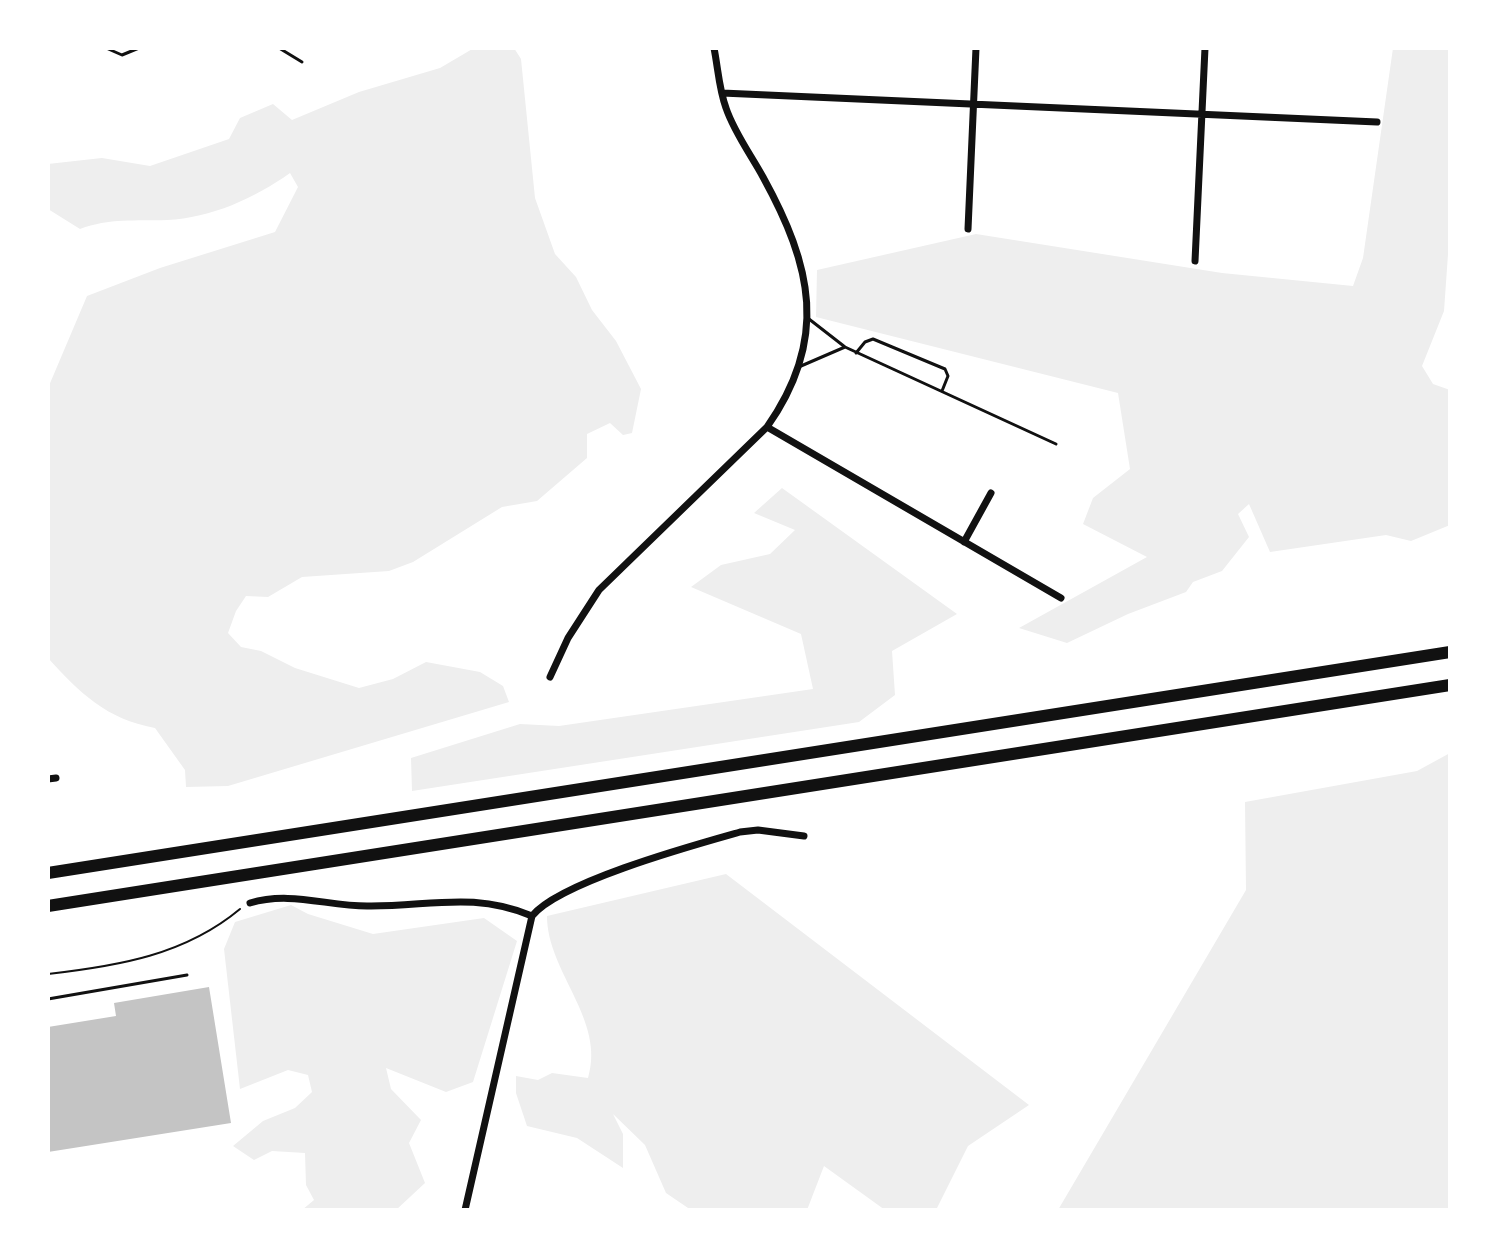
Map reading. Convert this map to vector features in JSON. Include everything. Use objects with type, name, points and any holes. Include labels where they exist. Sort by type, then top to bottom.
[{"type":"highway","points":[[48,873],[1450,652]]},
{"type":"highway","points":[[48,906],[1450,685]]},
{"type":"street","points":[[550,677],[568,638],[599,590],[767,427],[787,394],[806,346],[809,319],[805,279],[792,236],[732,122],[722,93],[714,48]]},
{"type":"street","points":[[968,229],[976,48]]},
{"type":"street","points":[[1195,261],[1205,48]]},
{"type":"street","points":[[722,93],[1377,122]]},
{"type":"street","points":[[767,427],[1061,598]]},
{"type":"street","points":[[964,542],[991,493]]},
{"type":"street","points":[[465,1210],[532,916],[542,904],[568,889],[716,839],[758,830],[804,836]]},
{"type":"street","points":[[250,903],[287,897],[360,906],[487,901],[532,916]]},
{"type":"lane","points":[[106,48],[122,55],[139,48]]},
{"type":"lane","points":[[279,48],[302,62]]},
{"type":"lane","points":[[809,319],[856,353],[1056,444]]},
{"type":"lane","points":[[856,353],[865,342],[873,339],[945,369],[948,376],[942,392]]},
{"type":"lane","points":[[798,367],[845,347]]},
{"type":"lane","points":[[48,999],[187,975]]},
{"type":"path","points":[[48,974],[97,969],[163,953],[199,939],[250,903]]},
{"type":"shaded area","points":[[474,48],[514,48],[521,59],[535,198],[555,254],[576,277],[592,310],[616,341],[641,389],[632,433],[623,435],[610,423],[587,434],[587,458],[537,501],[502,507],[413,562],[389,571],[302,577],[268,597],[246,596],[236,611],[228,633],[241,647],[261,651],[295,668],[359,688],[393,679],[426,662],[480,672],[503,686],[509,702],[228,786],[186,787],[185,770],[155,728],[122,718],[95,703],[48,658],[48,388],[87,296],[160,268],[275,232],[298,187],[290,173],[262,191],[216,211],[167,220],[112,222],[80,229],[48,209],[48,164],[102,158],[150,166],[229,139],[240,118],[273,104],[292,120],[359,92],[440,68]]},
{"type":"shaded area","points":[[1393,48],[1450,48],[1450,226],[1444,311],[1422,366],[1433,384],[1450,390],[1450,525],[1411,541],[1386,535],[1270,552],[1249,504],[1238,514],[1249,537],[1222,571],[1193,582],[1186,592],[1128,614],[1067,643],[1019,628],[1147,557],[1083,524],[1093,498],[1130,469],[1118,393],[816,317],[817,270],[976,234],[1222,273],[1353,286],[1363,258]]},
{"type":"shaded area","points":[[782,488],[957,614],[892,651],[895,695],[859,722],[412,791],[411,758],[520,724],[559,726],[813,689],[801,634],[691,587],[721,565],[770,554],[795,530],[754,513]]},
{"type":"shaded area","points":[[1450,753],[1450,1210],[1058,1210],[1246,890],[1245,802],[1417,771]]},
{"type":"shaded area","points":[[726,874],[1029,1105],[968,1146],[936,1210],[885,1210],[824,1166],[807,1210],[691,1210],[666,1193],[645,1145],[613,1114],[623,1134],[623,1168],[577,1138],[527,1126],[516,1093],[516,1076],[538,1080],[552,1073],[588,1078],[591,1057],[583,1016],[556,957],[547,916]]},
{"type":"shaded area","points":[[291,905],[308,914],[373,934],[484,918],[517,941],[473,1082],[446,1092],[386,1068],[391,1089],[421,1120],[409,1143],[425,1183],[396,1210],[302,1210],[314,1200],[306,1185],[305,1153],[272,1151],[254,1160],[233,1146],[263,1121],[295,1108],[312,1092],[308,1075],[288,1070],[240,1089],[224,949],[235,922]]},
{"type":"building","points":[[209,987],[231,1123],[48,1152],[48,1027],[116,1016],[114,1003]]}]
